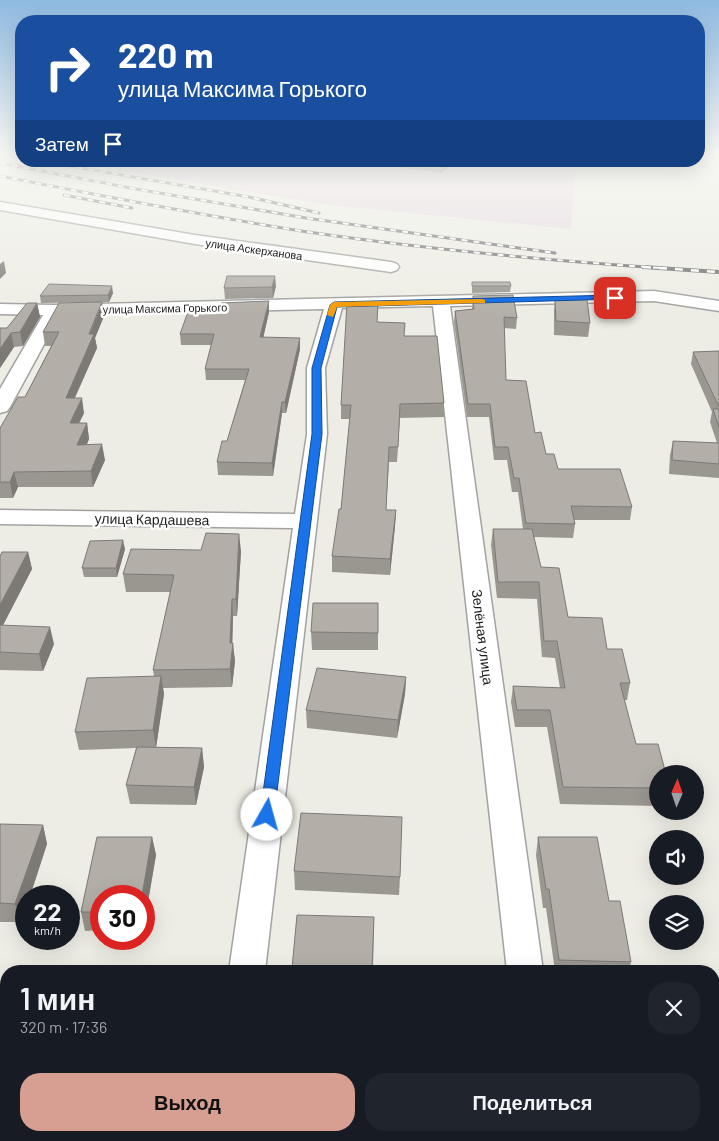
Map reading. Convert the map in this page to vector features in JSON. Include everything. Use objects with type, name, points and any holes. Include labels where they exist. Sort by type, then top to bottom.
[{"type":"street","name":"улица Аскерханова","points":[[1,206],[172,237],[390,267]]},
{"type":"street","name":"улица Максима Горького","points":[[0,309],[54,310],[334,305],[654,296],[719,306]]},
{"type":"street","name":"Зелёная улица","points":[[441,302],[524,965]]},
{"type":"street","points":[[248,965],[304,522],[317,434],[316,368],[334,305]]},
{"type":"street","points":[[0,407],[54,310]]},
{"type":"street","name":"улица Кардашева","points":[[0,517],[304,522]]},
{"type":"shaded area","points":[[342,206],[573,206],[571,229]]},
{"type":"building","points":[[227,276],[275,276],[272,287],[224,288]]},
{"type":"building","points":[[472,282],[510,282],[511,286],[472,286]]},
{"type":"building","points":[[49,284],[112,286],[108,295],[40,296]]},
{"type":"building","points":[[513,295],[517,318],[504,317],[506,380],[526,381],[535,433],[541,432],[546,454],[554,454],[558,469],[620,469],[632,507],[571,506],[575,524],[526,523],[519,478],[514,478],[508,447],[495,447],[490,404],[468,404],[455,311],[474,309],[473,296]]},
{"type":"building","points":[[555,298],[587,299],[590,323],[556,321]]},
{"type":"building","points":[[269,301],[260,337],[300,338],[285,402],[282,402],[272,463],[217,462],[222,441],[227,441],[249,369],[205,369],[214,334],[180,334],[189,309],[219,309],[221,303]]},
{"type":"building","points":[[102,302],[89,334],[94,334],[66,398],[82,398],[70,423],[87,423],[77,445],[102,444],[91,471],[14,472],[10,482],[0,482],[0,428],[18,397],[25,397],[59,332],[43,332],[59,303]]},
{"type":"building","points":[[27,303],[37,303],[20,332],[11,333],[0,349],[0,328],[7,328]]},
{"type":"building","points":[[347,303],[378,303],[377,322],[405,323],[404,336],[437,336],[444,403],[400,404],[398,447],[389,447],[386,510],[396,510],[390,559],[332,556],[339,509],[341,509],[351,405],[341,405]]},
{"type":"building","points":[[719,351],[719,407],[693,352]]},
{"type":"building","points":[[713,409],[719,409],[719,428]]},
{"type":"building","points":[[673,441],[719,443],[719,464],[672,460]]},
{"type":"building","points":[[493,529],[532,529],[541,567],[559,568],[568,617],[602,618],[607,649],[622,649],[630,683],[620,683],[636,744],[658,744],[664,765],[649,765],[649,788],[563,787],[550,710],[517,710],[513,686],[565,688],[557,641],[544,641],[539,582],[498,582]]},
{"type":"building","points":[[206,533],[239,534],[236,599],[232,599],[230,643],[233,643],[230,669],[153,670],[174,575],[123,574],[131,549],[201,550]]},
{"type":"building","points":[[123,540],[116,568],[82,568],[90,541]]},
{"type":"building","points":[[2,552],[28,552],[0,605],[0,556]]},
{"type":"building","points":[[313,603],[378,603],[378,633],[311,632]]},
{"type":"building","points":[[0,625],[50,627],[39,654],[0,652]]},
{"type":"building","points":[[317,668],[406,677],[398,720],[306,710]]},
{"type":"building","points":[[161,676],[153,730],[75,732],[87,678]]},
{"type":"building","points":[[137,747],[202,748],[194,787],[126,785]]},
{"type":"building","points":[[301,813],[402,817],[400,877],[294,871]]},
{"type":"building","points":[[0,824],[43,825],[22,885],[15,885],[15,904],[0,903]]},
{"type":"building","points":[[97,837],[152,837],[144,885],[90,885],[90,912],[81,912]]},
{"type":"building","points":[[538,837],[597,837],[609,901],[620,901],[631,962],[559,960],[549,889],[546,889]]},
{"type":"building","points":[[297,915],[374,917],[372,965],[292,965]]},
{"type":"railway","points":[[123,206],[132,208]]},
{"type":"railway","points":[[157,206],[308,232],[396,244],[661,268]]},
{"type":"railway","points":[[237,206],[306,218],[555,253]]},
{"type":"railway","points":[[289,206],[319,213]]},
{"type":"railway","points":[[643,267],[719,272]]},
{"type":"slow traffic","points":[[331,315],[334,305],[482,301]]},
{"type":"route","points":[[267,815],[317,434],[316,368],[334,305],[615,298]]}]
